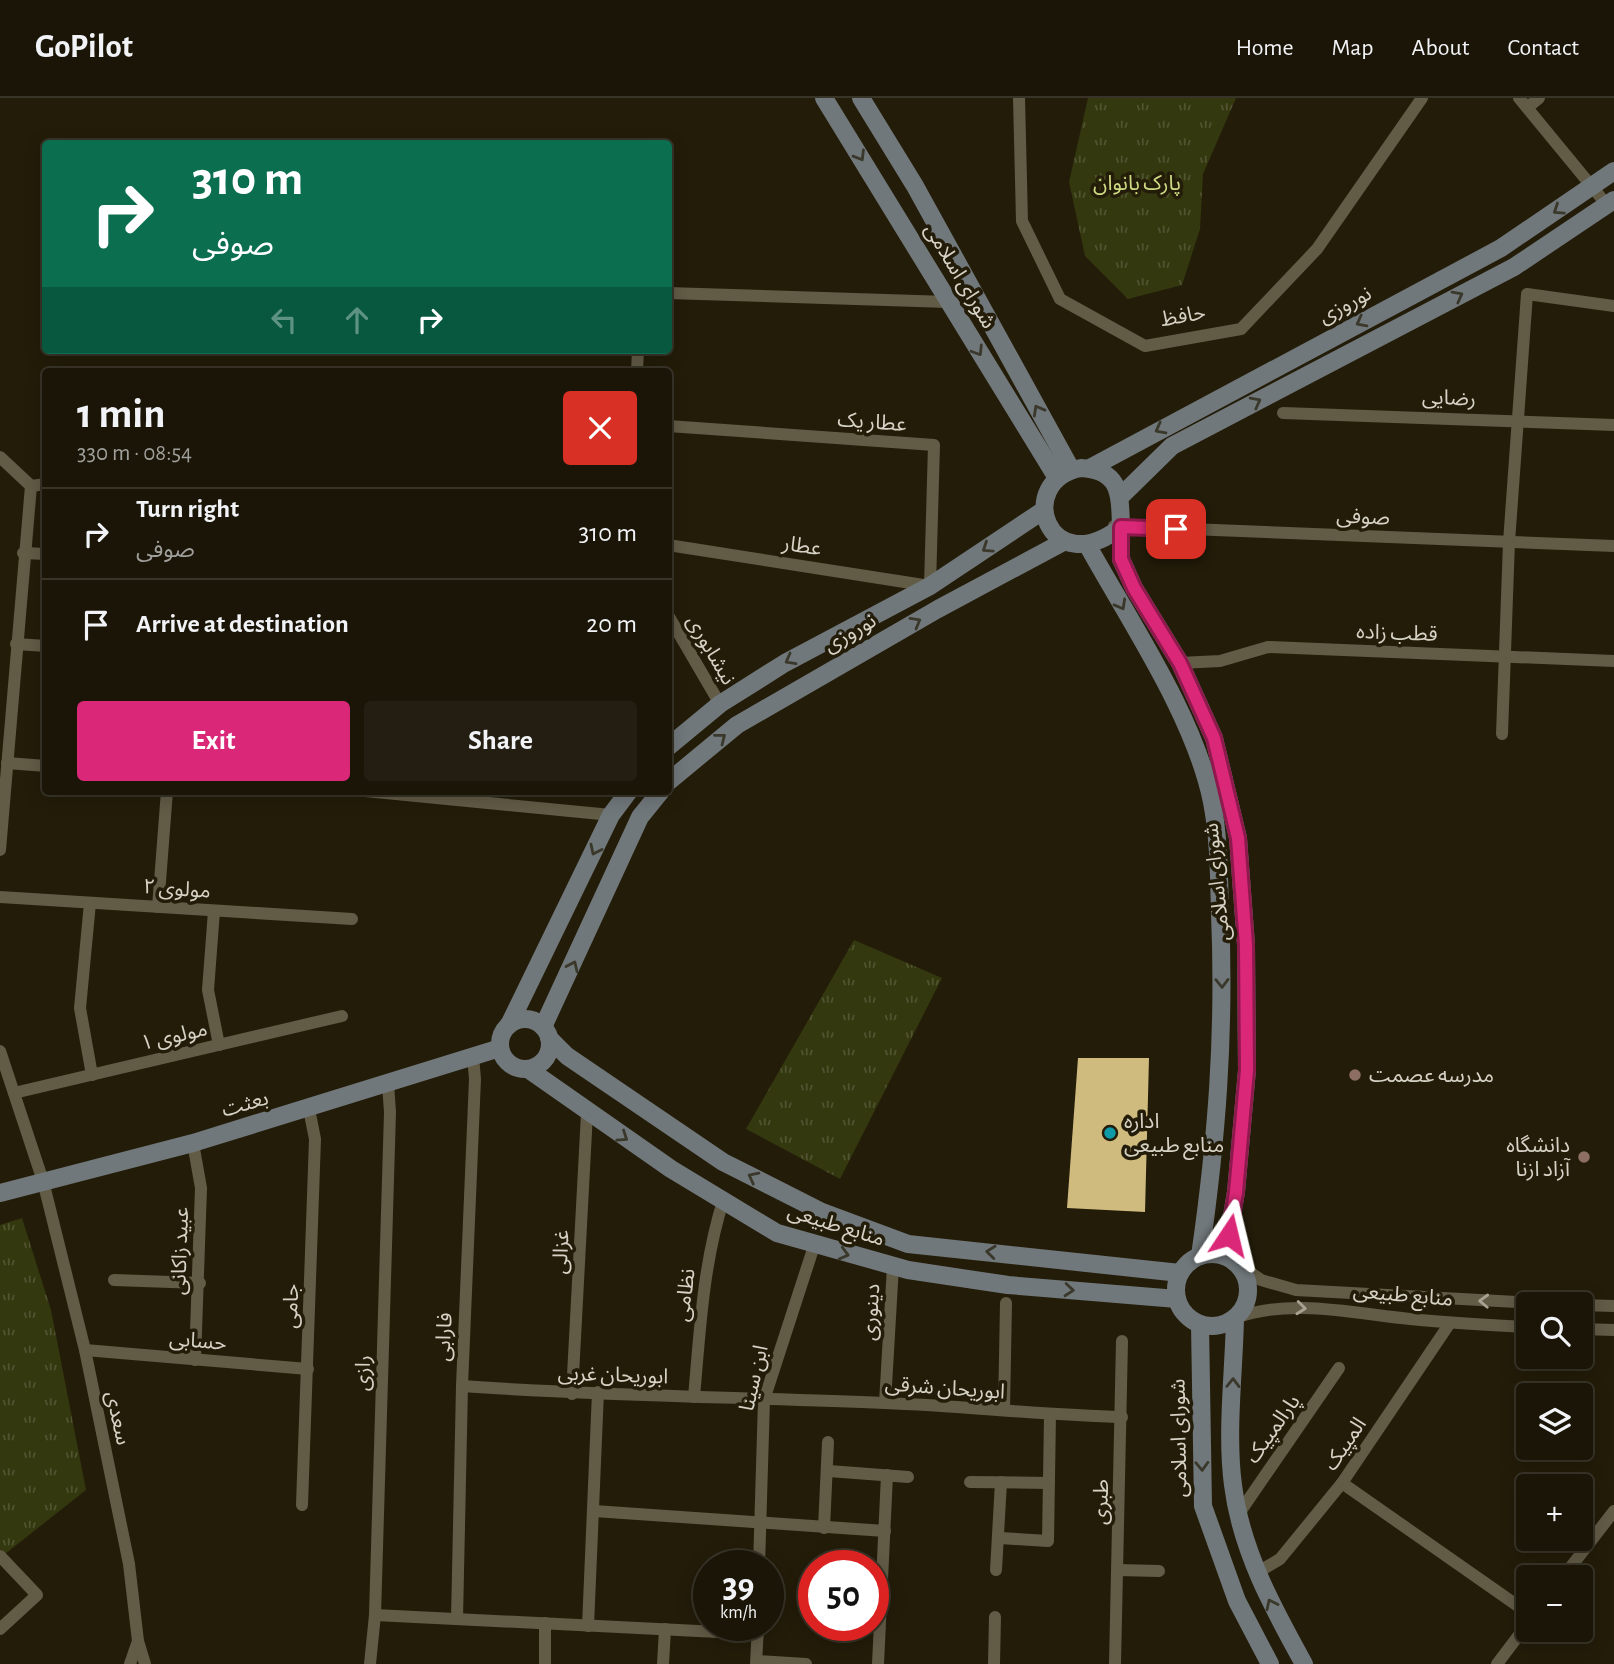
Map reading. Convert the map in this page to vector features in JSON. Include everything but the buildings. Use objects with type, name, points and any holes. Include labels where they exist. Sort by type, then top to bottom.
[{"type":"street","name":"شورای اسلامی","points":[[824,98],[948,302],[1064,473]]},
{"type":"street","name":"شورای اسلامی","points":[[861,98],[915,186],[1064,473]]},
{"type":"street","name":"حافظ","points":[[1019,98],[1022,221],[1060,299],[1144,346],[1241,329],[1317,249],[1422,98]]},
{"type":"street","points":[[1121,496],[1110,478],[1090,468],[1064,473],[1049,487],[1044,510],[1054,533],[1065,541],[1088,546],[1099,542],[1116,527],[1121,496],[1172,446],[1514,267],[1612,206],[1523,103],[1539,98]]},
{"type":"street","name":"نوروزی","points":[[1090,468],[1501,248],[1614,171]]},
{"type":"street","points":[[672,293],[948,302]]},
{"type":"street","points":[[1502,734],[1510,542],[1527,294],[1614,306]]},
{"type":"street","name":"رضایی","points":[[1283,413],[1519,419],[1614,425]]},
{"type":"street","name":"عطار یک","points":[[672,426],[934,445],[930,586]]},
{"type":"street","points":[[0,457],[31,486]]},
{"type":"street","points":[[31,486],[42,485]]},
{"type":"street","points":[[0,850],[7,763],[6,696],[16,644],[31,486]]},
{"type":"street","name":"نوروزی","points":[[672,744],[720,704],[785,663],[930,586],[1044,510]]},
{"type":"street","name":"شورای اسلامی","points":[[1116,527],[1121,559],[1134,588],[1180,663],[1214,738],[1228,785],[1238,838],[1246,945],[1247,1070],[1231,1260]]},
{"type":"street","name":"صوفی","points":[[1116,527],[1614,546]]},
{"type":"street","name":"نوروزی","points":[[672,779],[737,725],[926,616],[1065,541]]},
{"type":"street","name":"عطار","points":[[672,546],[930,586]]},
{"type":"street","name":"شورای اسلامی","points":[[1088,546],[1188,730],[1212,802],[1223,979],[1222,1059],[1214,1157],[1199,1256]]},
{"type":"street","points":[[23,553],[42,554]]},
{"type":"street","name":"نیشابوری","points":[[672,622],[720,704]]},
{"type":"street","points":[[16,644],[42,646]]},
{"type":"street","name":"قطب زاده","points":[[1180,663],[1220,661],[1268,647],[1614,661]]},
{"type":"street","points":[[7,763],[42,766]]},
{"type":"street","points":[[159,907],[167,795]]},
{"type":"street","points":[[467,795],[492,796],[611,816]]},
{"type":"street","points":[[626,795],[611,816],[504,1031],[500,1048],[510,1064],[528,1069],[545,1058],[546,1033],[640,817],[658,795]]},
{"type":"street","name":"مولوی ۲","points":[[0,897],[352,919]]},
{"type":"street","points":[[90,903],[79,1008],[92,1075]]},
{"type":"street","points":[[215,911],[208,990],[219,1045]]},
{"type":"street","name":"مولوی ۱","points":[[14,1093],[342,1016]]},
{"type":"street","points":[[509,1025],[521,1020],[533,1021],[546,1033]]},
{"type":"street","name":"منابع طبیعی","points":[[546,1033],[567,1056],[723,1162],[822,1212],[908,1244],[1180,1273]]},
{"type":"street","name":"بعثت","points":[[0,1192],[193,1143],[500,1048]]},
{"type":"street","name":"سعدی","points":[[0,1054],[44,1181],[85,1350],[129,1564],[138,1641],[130,1664]]},
{"type":"street","name":"فارابی","points":[[457,1619],[461,1386],[475,1079],[473,1056]]},
{"type":"street","name":"منابع طبیعی","points":[[528,1069],[587,1113],[671,1169],[724,1198],[777,1233],[814,1246],[894,1266],[1008,1285],[1177,1299]]},
{"type":"street","name":"رازی","points":[[370,1664],[375,1615],[390,1112],[388,1084]]},
{"type":"street","name":"جامی","points":[[302,1505],[316,1139],[309,1109]]},
{"type":"street","name":"غزالی","points":[[572,1394],[587,1113]]},
{"type":"street","name":"عبید زاکانی","points":[[193,1143],[201,1188],[200,1283],[195,1360]]},
{"type":"street","name":"نظامی","points":[[694,1397],[704,1283],[715,1225],[724,1198]]},
{"type":"street","name":"ابن سینا","points":[[759,1550],[764,1400],[814,1246]]},
{"type":"street","points":[[1199,1256],[1231,1260],[1248,1285],[1247,1297],[1234,1318],[1224,1324],[1200,1324],[1182,1310],[1177,1299],[1180,1273],[1199,1256]]},
{"type":"street","name":"منابع طبیعی","points":[[1231,1260],[1261,1280],[1296,1290],[1516,1302]]},
{"type":"street","name":"دینوری","points":[[885,1403],[894,1266]]},
{"type":"street","points":[[114,1280],[200,1283]]},
{"type":"street","points":[[1004,1410],[1006,1303]]},
{"type":"street","points":[[1593,1305],[1614,1306]]},
{"type":"street","name":"منابع طبیعی","points":[[1234,1318],[1260,1308],[1288,1307],[1450,1323],[1516,1326]]},
{"type":"street","points":[[1234,1318],[1233,1486],[1269,1601],[1304,1664]]},
{"type":"street","name":"المپیک","points":[[1258,1572],[1280,1559],[1342,1483],[1450,1323]]},
{"type":"street","name":"شورای اسلامی","points":[[1200,1324],[1203,1506],[1237,1601],[1270,1664]]},
{"type":"street","points":[[1593,1329],[1614,1330]]},
{"type":"street","name":"طبری","points":[[1115,1664],[1122,1342]]},
{"type":"street","name":"حسابی","points":[[85,1350],[308,1369]]},
{"type":"street","name":"پارالمپیک","points":[[1240,1512],[1339,1368]]},
{"type":"street","name":"ابوریحان غربی","points":[[461,1386],[572,1394],[598,1392],[764,1400]]},
{"type":"street","points":[[588,1626],[598,1392]]},
{"type":"street","name":"ابوریحان شرقی","points":[[764,1400],[885,1403],[1050,1415],[1122,1417]]},
{"type":"street","points":[[1000,1538],[1048,1541],[1050,1415]]},
{"type":"street","points":[[824,1528],[829,1471],[828,1442]]},
{"type":"street","points":[[829,1471],[908,1477]]},
{"type":"street","points":[[878,1664],[887,1475]]},
{"type":"street","points":[[970,1482],[1049,1483]]},
{"type":"street","points":[[996,1570],[1000,1538],[1001,1482]]},
{"type":"street","points":[[1342,1483],[1516,1605]]},
{"type":"street","points":[[594,1511],[884,1531]]},
{"type":"street","points":[[1572,1565],[1614,1511]]},
{"type":"street","points":[[0,1556],[37,1595],[0,1629]]},
{"type":"street","points":[[1118,1570],[1159,1571]]},
{"type":"street","points":[[375,1615],[693,1629]]},
{"type":"street","points":[[994,1664],[995,1617]]},
{"type":"street","points":[[545,1623],[545,1664]]},
{"type":"street","points":[[663,1664],[664,1629]]},
{"type":"street","points":[[1497,1664],[1516,1639]]},
{"type":"street","points":[[138,1641],[145,1664]]},
{"type":"street","points":[[758,1641],[757,1663],[806,1664]]},
{"type":"green space","name":"پارک بانوان","points":[[1088,98],[1236,98],[1203,174],[1200,229],[1182,285],[1128,299],[1085,256],[1069,182]]},
{"type":"green space","points":[[854,940],[942,978],[840,1179],[746,1129]]},
{"type":"green space","points":[[22,1218],[51,1310],[86,1490],[5,1554],[0,1549],[0,1225]]},
{"type":"place","name":"مدرسه عصمت","points":[[1355,1075]]},
{"type":"place","name":"اداره منابع طبیعی","points":[[1110,1133]]},
{"type":"place","name":"دانشگاه آزاد ازنا","points":[[1584,1157]]},
{"type":"route","points":[[1176,529],[1121,527],[1121,559],[1134,588],[1193,688],[1214,738],[1228,785],[1238,838],[1246,945],[1247,1070],[1236,1192],[1229,1235]]}]
